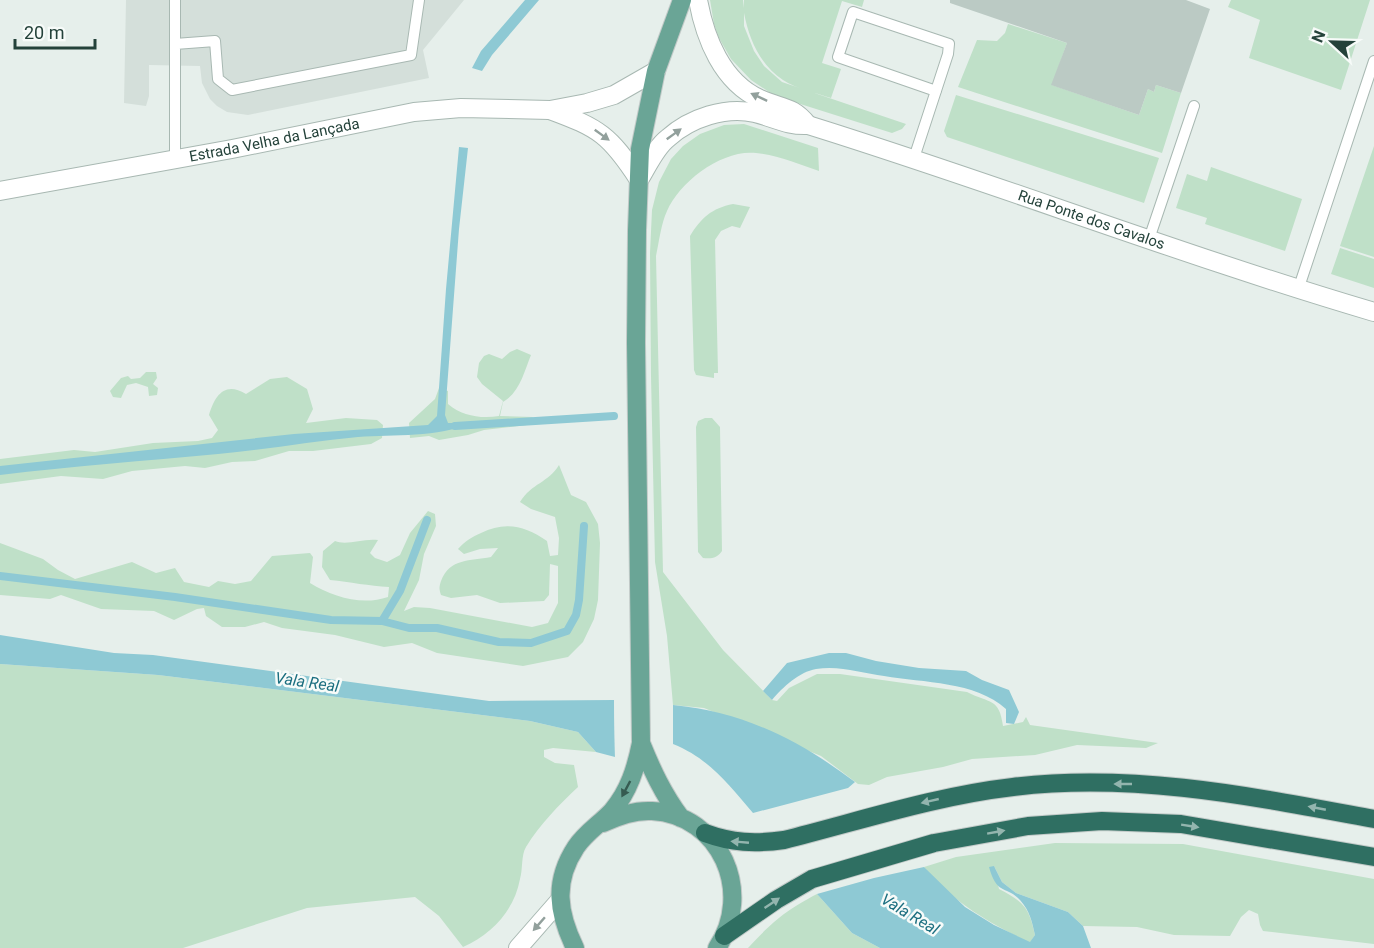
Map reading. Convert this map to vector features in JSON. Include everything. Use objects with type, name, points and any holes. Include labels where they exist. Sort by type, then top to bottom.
[{"type":"highway","points":[[705,833],[733,842],[772,842],[950,796],[1016,787],[1097,783],[1148,784],[1205,790],[1374,819]]},
{"type":"highway","points":[[720,942],[776,900],[812,879],[934,843],[1028,826],[1102,820],[1181,824],[1374,857]]},
{"type":"main road","points":[[575,948],[564,926],[560,900],[564,872],[576,846],[612,811],[624,793],[636,770],[641,743],[636,355],[639,180],[642,132],[656,71],[682,0]]},
{"type":"main road","points":[[641,743],[652,773],[681,818]]},
{"type":"main road","points":[[597,826],[623,814],[652,811],[681,818],[705,833],[722,855],[732,882],[733,910],[720,942]]},
{"type":"street","points":[[698,0],[708,39],[729,74],[749,93],[760,99],[799,112],[808,125]]},
{"type":"street","name":"Estrada Velha da Lançada","points":[[0,191],[414,112],[461,108],[550,110],[614,95],[656,71]]},
{"type":"street","name":"Estrada Velha da Lançada","points":[[550,110],[601,132],[618,149],[639,180]]},
{"type":"street","points":[[639,180],[667,138],[693,122],[712,115],[738,111],[753,112],[793,126],[808,125]]},
{"type":"street","name":"Rua Ponte dos Cavalos","points":[[808,125],[914,158],[1298,290],[1374,312]]},
{"type":"street","points":[[518,948],[560,900]]},
{"type":"lane","points":[[175,0],[175,159]]},
{"type":"lane","points":[[175,44],[215,41],[218,79],[232,90],[411,55],[419,0]]},
{"type":"lane","points":[[914,158],[950,49],[949,44],[852,12],[838,57],[936,91]]},
{"type":"lane","points":[[1298,290],[1374,61]]},
{"type":"lane","points":[[1149,238],[1194,105]]},
{"type":"shaded area","points":[[126,0],[464,0],[423,50],[429,78],[248,115],[227,112],[210,99],[202,83],[200,66],[149,65],[149,96],[146,106],[124,103]]},
{"type":"green space","points":[[710,0],[743,0],[744,8],[744,0],[864,0],[862,7],[842,1],[822,63],[841,69],[831,98],[813,93],[906,124],[902,129],[892,133],[775,96],[751,80],[731,59],[714,24]],"holes":[[[744,13],[752,42],[762,59],[775,74],[799,88],[782,82],[764,66],[754,51],[744,26]]]},
{"type":"green space","points":[[1231,0],[1370,0],[1341,90],[1249,58],[1260,20],[1228,7]]},
{"type":"green space","points":[[1008,24],[1067,43],[1052,85],[1139,115],[1148,89],[1154,92],[1156,85],[1181,93],[1162,153],[958,87],[977,40],[997,41],[1005,33]]},
{"type":"green space","points":[[956,95],[1159,158],[1144,203],[947,137],[944,131]]},
{"type":"green space","points":[[744,124],[818,148],[819,171],[764,154],[743,153],[730,156],[692,178],[673,200],[665,216],[656,256],[663,572],[723,650],[772,700],[777,701],[789,688],[817,674],[840,674],[967,692],[996,706],[1003,726],[1023,722],[1026,717],[1030,725],[1158,743],[1146,748],[1077,745],[1035,755],[972,759],[943,767],[887,777],[869,785],[858,784],[821,756],[704,708],[673,705],[667,636],[655,562],[651,376],[652,210],[659,182],[671,159],[683,146],[700,134],[724,125]]},
{"type":"green space","points":[[1374,146],[1374,257],[1340,246]]},
{"type":"green space","points":[[1211,167],[1302,199],[1285,251],[1205,224],[1207,218],[1176,208],[1187,174],[1207,181]]},
{"type":"green space","points":[[733,204],[750,207],[740,228],[732,226],[721,231],[715,240],[718,373],[714,373],[714,378],[696,375],[694,370],[690,236],[708,215],[719,208]]},
{"type":"green space","points":[[1340,248],[1374,259],[1374,288],[1331,274]]},
{"type":"green space","points":[[517,349],[531,355],[514,393],[503,402],[500,416],[533,417],[527,425],[484,430],[439,440],[429,436],[410,438],[409,423],[435,399],[439,388],[448,391],[448,404],[459,411],[479,417],[499,416],[503,401],[477,377],[479,363],[484,356],[489,354],[502,359]]},
{"type":"green space","points":[[146,372],[156,372],[157,378],[153,384],[158,388],[157,395],[149,396],[148,387],[136,383],[127,385],[121,398],[113,397],[110,391],[121,378],[128,376],[131,379],[140,378]]},
{"type":"green space","points":[[287,377],[307,389],[313,409],[306,423],[346,418],[377,420],[383,425],[382,438],[371,444],[313,451],[289,451],[255,461],[232,462],[205,468],[185,466],[132,471],[103,479],[61,476],[0,484],[0,459],[74,450],[95,452],[153,443],[198,441],[212,438],[218,430],[209,415],[214,401],[222,392],[232,389],[246,394],[270,379]]},
{"type":"green space","points":[[712,418],[720,427],[722,551],[716,557],[709,558],[703,558],[698,552],[696,427],[698,421]]},
{"type":"green space","points":[[559,465],[571,495],[586,502],[598,524],[600,543],[598,600],[594,619],[583,642],[568,657],[523,666],[437,653],[412,643],[384,647],[335,635],[282,628],[264,622],[245,627],[222,627],[206,616],[204,608],[174,620],[154,611],[101,609],[61,595],[50,599],[0,595],[0,543],[43,559],[75,579],[132,562],[156,573],[175,568],[184,582],[209,587],[218,581],[235,584],[251,581],[272,556],[310,553],[313,557],[310,583],[348,599],[378,600],[388,597],[389,587],[330,580],[322,567],[323,551],[335,541],[345,543],[378,540],[370,553],[375,558],[387,562],[400,555],[410,533],[428,511],[435,514],[436,526],[424,554],[419,580],[404,611],[414,607],[430,608],[532,627],[548,623],[558,603],[558,566],[550,564],[549,595],[544,601],[500,603],[477,595],[451,598],[441,595],[440,586],[445,574],[455,564],[491,557],[498,548],[480,549],[464,554],[458,549],[472,538],[490,529],[507,526],[531,532],[547,541],[550,556],[558,555],[559,538],[555,517],[531,509],[520,502]]},
{"type":"green space","points":[[0,664],[158,675],[530,721],[578,732],[596,752],[553,748],[544,750],[544,757],[555,763],[574,765],[578,787],[544,823],[526,847],[517,891],[507,911],[492,928],[474,942],[463,947],[439,916],[415,897],[307,908],[183,948],[0,948]]},
{"type":"green space","points":[[1055,843],[1183,844],[1374,879],[1374,944],[1263,931],[1258,914],[1249,910],[1241,917],[1230,936],[1174,935],[1137,927],[1083,926],[1068,912],[1016,893],[1002,882],[994,866],[999,889],[1020,902],[1028,912],[1035,935],[1030,943],[987,920],[960,902],[924,867],[956,857]]},
{"type":"green space","points":[[817,894],[852,933],[880,948],[748,948],[780,917]]},
{"type":"water","points":[[525,0],[539,0],[492,55],[482,71],[472,68],[481,51]]},
{"type":"water","points":[[459,147],[468,148],[459,229],[445,415],[448,423],[471,423],[430,433],[358,437],[236,452],[0,475],[0,466],[294,434],[428,425],[437,416]]},
{"type":"water","name":"Vala Real","points":[[0,635],[114,653],[153,655],[489,701],[614,700],[615,757],[596,752],[578,732],[530,721],[158,675],[0,664]]},
{"type":"water","points":[[829,653],[846,653],[919,668],[966,671],[1009,690],[1019,712],[1014,724],[1006,723],[1006,709],[979,693],[964,688],[842,669],[825,668],[804,673],[786,685],[772,700],[763,691],[787,663]]},
{"type":"water","points":[[673,705],[724,714],[770,730],[813,753],[855,782],[848,788],[753,813],[708,765],[673,744]]},
{"type":"water","name":"Vala Real","points":[[994,866],[1002,882],[1016,893],[1068,912],[1083,926],[1091,948],[880,948],[852,933],[817,894],[924,867],[965,907],[994,925],[1030,942],[1035,935],[1028,912],[1015,895],[995,882],[989,867]]},
{"type":"pier","points":[[614,697],[617,700],[618,757],[615,760]]},
{"type":"building","points":[[950,0],[1186,0],[1210,9],[1181,93],[1156,85],[1154,92],[1148,89],[1139,115],[1051,85],[1067,43],[950,3]]},
{"type":"waterway","points":[[455,426],[614,416]]},
{"type":"waterway","points":[[0,576],[175,597],[331,620],[382,621],[400,591],[427,520]]},
{"type":"waterway","points":[[382,621],[409,628],[437,628],[499,642],[531,643],[567,631],[576,615],[579,600],[584,526]]}]
